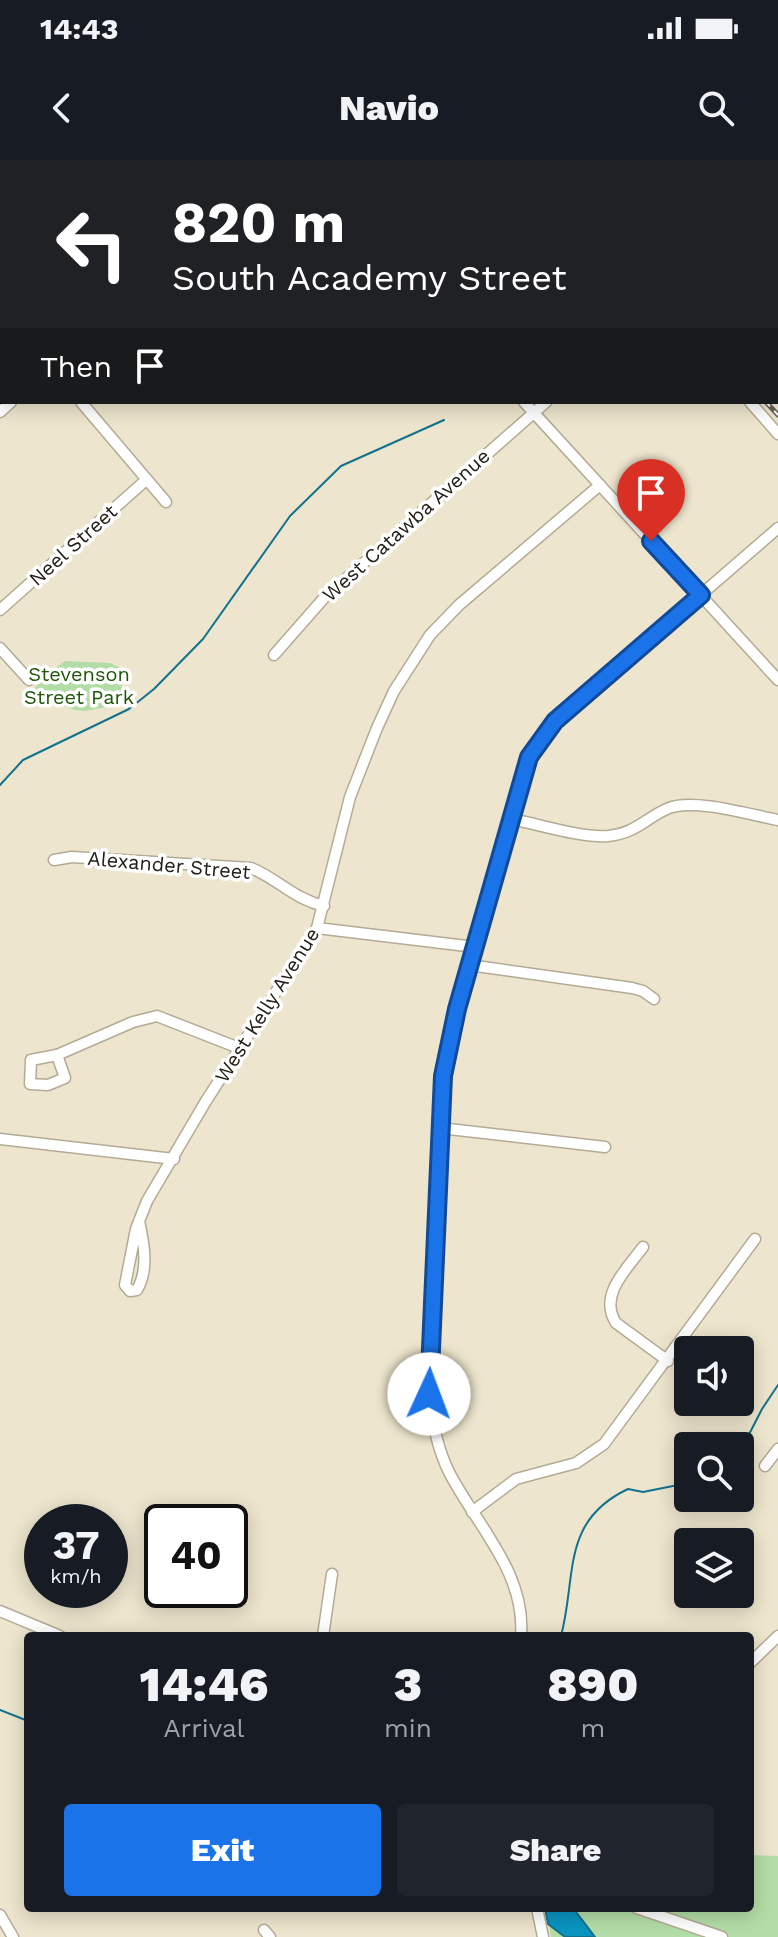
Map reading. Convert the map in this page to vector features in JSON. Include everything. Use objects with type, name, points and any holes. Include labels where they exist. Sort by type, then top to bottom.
[{"type":"street","points":[[83,404],[166,502]]},
{"type":"street","points":[[526,404],[778,680]]},
{"type":"street","name":"West Catawba Avenue","points":[[274,655],[324,598],[544,404]]},
{"type":"street","points":[[752,404],[778,434]]},
{"type":"street","name":"Neel Street","points":[[0,610],[146,480]]},
{"type":"street","name":"West Kelly Avenue","points":[[139,1221],[144,1271],[137,1290],[130,1291],[125,1285],[125,1275],[139,1221],[147,1201],[239,1048],[317,928],[355,783],[394,691],[422,646],[459,605],[600,485]]},
{"type":"street","points":[[521,1632],[521,1614],[512,1578],[441,1454],[429,1394],[440,1128],[449,1038],[529,757],[555,721],[778,528]]},
{"type":"street","points":[[0,648],[29,680]]},
{"type":"street","points":[[511,819],[597,836],[630,831],[669,808],[679,806],[778,820]]},
{"type":"street","name":"Alexander Street","points":[[54,860],[72,857],[251,868],[266,874],[292,894],[324,906]]},
{"type":"street","points":[[317,928],[475,947]]},
{"type":"street","points":[[469,965],[632,988],[654,999]]},
{"type":"street","points":[[57,1055],[133,1022],[157,1016],[239,1048]]},
{"type":"street","points":[[440,1128],[605,1147]]},
{"type":"street","points":[[0,1139],[174,1159]]},
{"type":"street","points":[[472,1512],[516,1479],[576,1463],[597,1451],[668,1361],[755,1239]]},
{"type":"street","points":[[643,1247],[612,1290],[609,1306],[616,1323],[668,1361]]},
{"type":"street","points":[[765,1466],[778,1449]]},
{"type":"street","points":[[324,1632],[332,1574]]},
{"type":"street","points":[[0,1611],[50,1632]]},
{"type":"street","points":[[754,1659],[778,1636]]},
{"type":"street","points":[[649,1912],[722,1937]]},
{"type":"street","points":[[538,1913],[543,1937]]},
{"type":"street","points":[[0,1915],[13,1937]]},
{"type":"green space","name":"Stevenson Street Park","points":[[65,661],[110,663],[121,668],[122,689],[112,706],[75,710],[28,694],[41,682],[39,680]]},
{"type":"green space","points":[[754,1855],[778,1856],[778,1937],[551,1937],[546,1912],[754,1912]]},
{"type":"water","points":[[546,1912],[576,1912],[595,1937],[565,1937],[548,1924]]},
{"type":"waterway","points":[[0,785],[23,760],[129,709],[154,689],[203,639],[290,516],[341,466],[444,420]]},
{"type":"waterway","points":[[750,1432],[778,1385]]},
{"type":"waterway","points":[[562,1632],[575,1552],[591,1517],[606,1502],[628,1489],[643,1492],[674,1486]]},
{"type":"waterway","points":[[0,1710],[24,1719]]},
{"type":"railway","points":[[768,404],[778,415]]},
{"type":"route","points":[[429,1394],[443,1076],[449,1038],[529,757],[555,721],[701,595],[651,541]]}]
